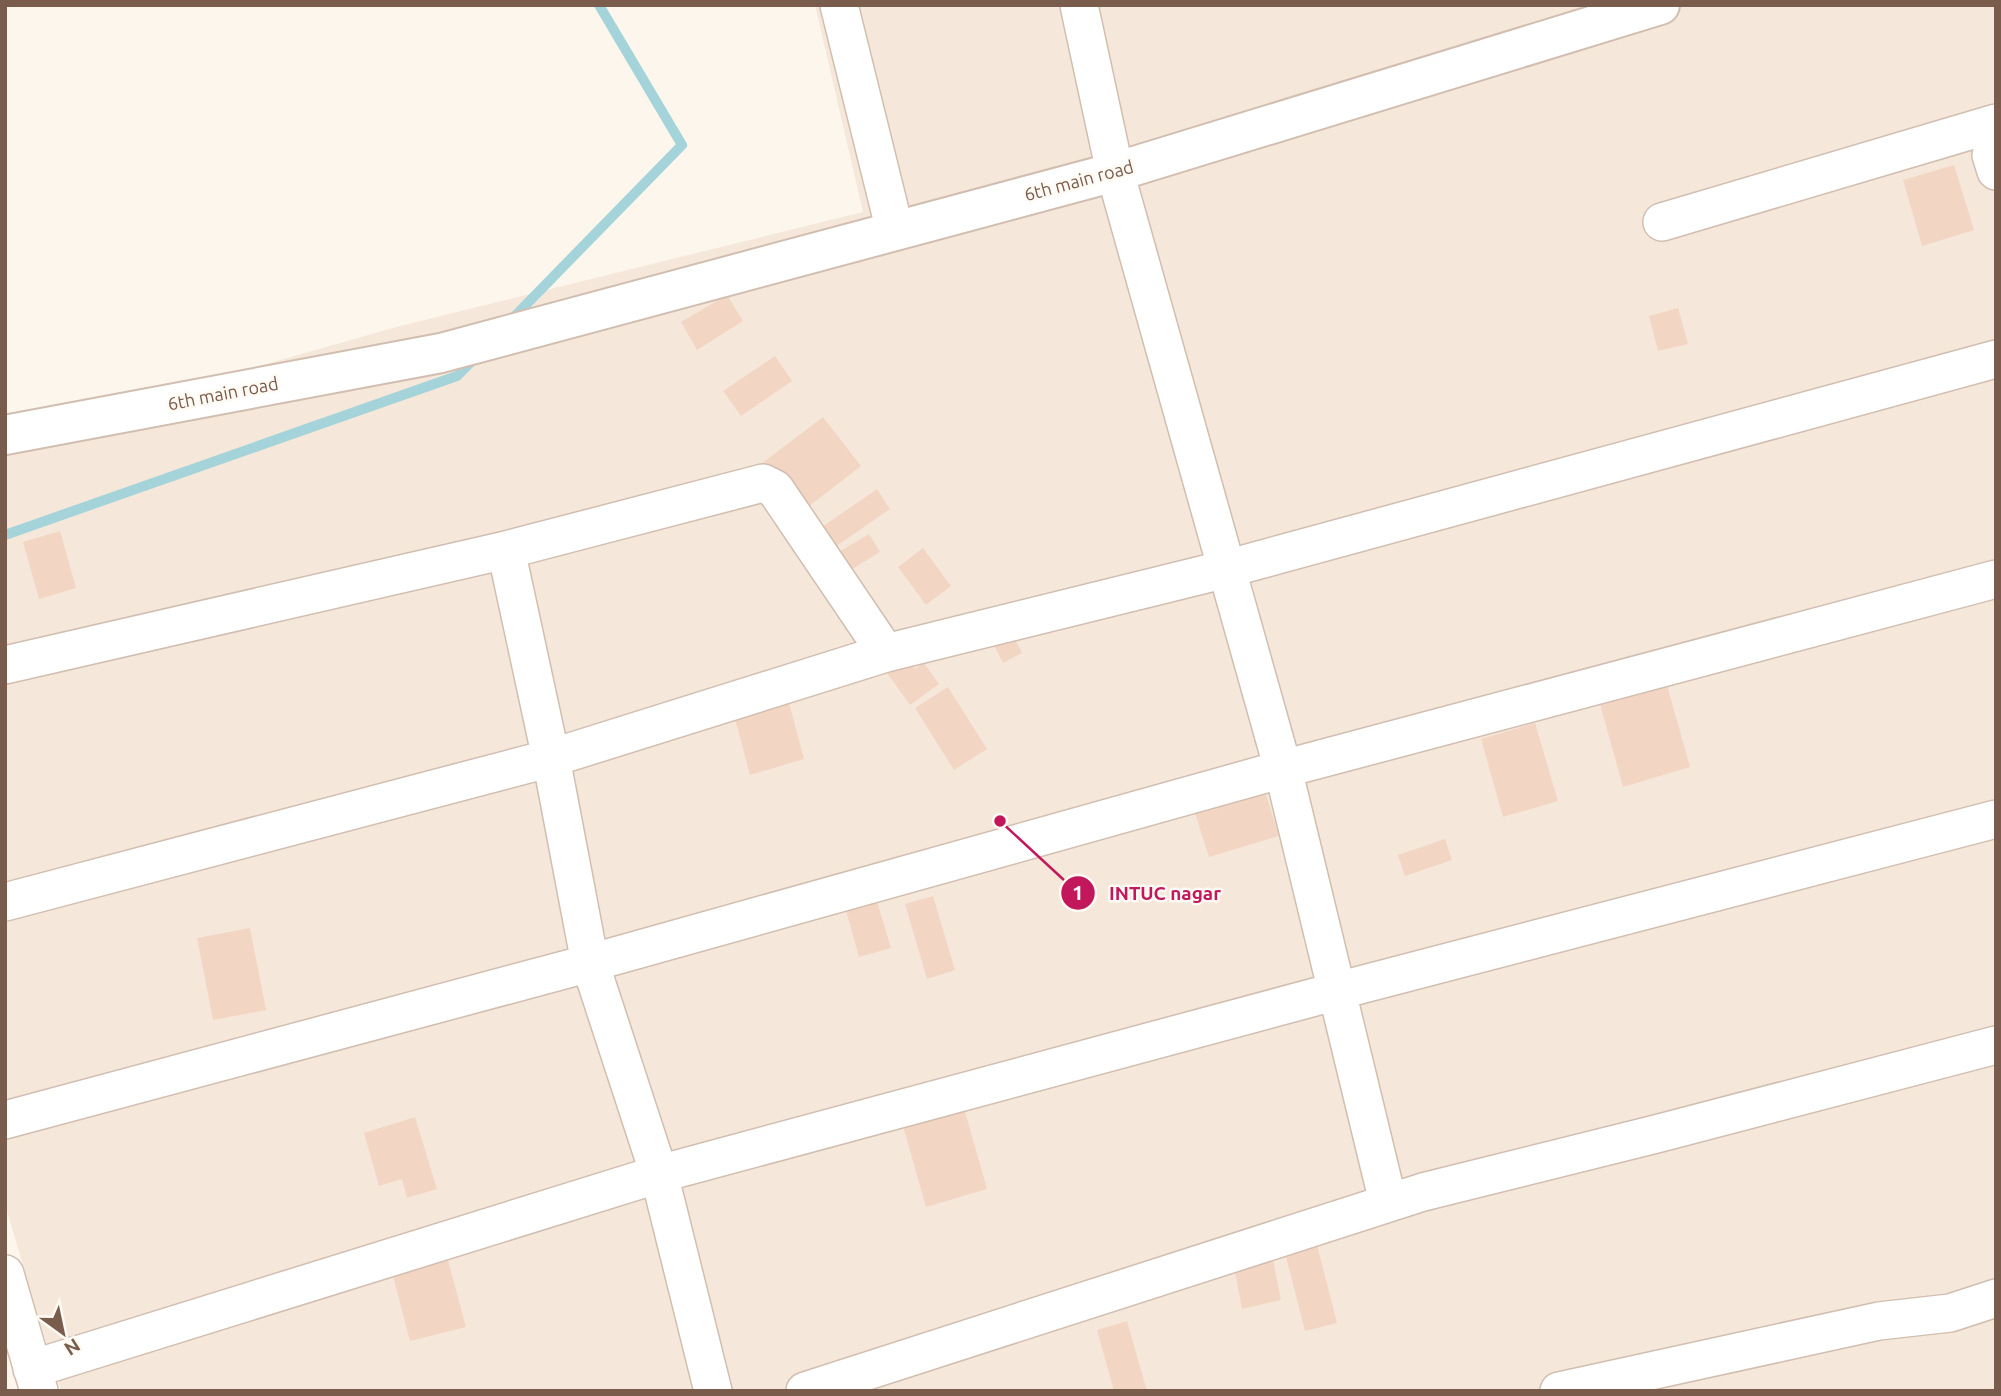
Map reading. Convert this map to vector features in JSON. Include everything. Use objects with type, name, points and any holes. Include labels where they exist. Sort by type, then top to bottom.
[{"type":"street","points":[[839,5],[895,230]]},
{"type":"street","points":[[1079,5],[1115,172],[1283,769],[1388,1202]]},
{"type":"street","name":"6th main road","points":[[5,435],[441,353],[1115,172],[1660,5]]},
{"type":"street","points":[[1662,222],[1996,123]]},
{"type":"street","points":[[1996,146],[1992,155],[1996,171]]},
{"type":"street","points":[[5,902],[551,758],[886,653],[1226,569],[1996,359]]},
{"type":"street","points":[[5,666],[506,550],[763,483],[775,489],[886,653]]},
{"type":"street","points":[[506,550],[551,758],[590,963],[659,1174],[713,1391]]},
{"type":"street","points":[[5,1120],[590,963],[1283,769],[1996,579]]},
{"type":"street","points":[[9,1298],[35,1380],[659,1174],[1337,991],[1996,819]]},
{"type":"street","points":[[805,1391],[1388,1202],[1996,1045]]},
{"type":"street","points":[[1559,1391],[1879,1321],[1950,1313],[1996,1298]]},
{"type":"shaded area","points":[[815,5],[1996,5],[1996,1391],[61,1391],[5,1205],[5,438],[400,326],[863,212]]},
{"type":"building","points":[[1954,165],[1974,230],[1922,246],[1903,180]]},
{"type":"building","points":[[727,295],[743,321],[697,350],[681,322]]},
{"type":"building","points":[[1678,308],[1688,344],[1658,351],[1649,316]]},
{"type":"building","points":[[775,356],[792,381],[741,416],[723,391]]},
{"type":"building","points":[[823,417],[861,466],[799,514],[761,464]]},
{"type":"building","points":[[877,489],[890,509],[832,549],[819,529]]},
{"type":"building","points":[[60,531],[76,588],[39,599],[23,542]]},
{"type":"building","points":[[869,534],[880,552],[849,571],[837,553]]},
{"type":"building","points":[[923,548],[951,586],[926,605],[898,567]]},
{"type":"building","points":[[1009,627],[1022,653],[1003,663],[990,637]]},
{"type":"building","points":[[902,651],[915,669],[924,663],[939,684],[910,705],[882,666]]},
{"type":"building","points":[[1667,685],[1690,767],[1623,787],[1600,704]]},
{"type":"building","points":[[948,687],[987,749],[954,770],[915,708]]},
{"type":"building","points":[[788,699],[804,759],[750,775],[734,715]]},
{"type":"building","points":[[1535,723],[1558,801],[1503,817],[1481,739]]},
{"type":"building","points":[[1264,788],[1279,836],[1209,857],[1194,810]]},
{"type":"building","points":[[1445,839],[1452,860],[1405,876],[1398,855]]},
{"type":"building","points":[[933,896],[955,970],[927,979],[905,904]]},
{"type":"building","points":[[876,898],[891,948],[859,957],[845,907]]},
{"type":"building","points":[[250,928],[266,1010],[213,1020],[197,938]]},
{"type":"building","points":[[962,1101],[987,1189],[926,1207],[901,1119]]},
{"type":"building","points":[[415,1117],[437,1189],[407,1198],[402,1179],[379,1186],[364,1133]]},
{"type":"building","points":[[1315,1237],[1337,1323],[1305,1331],[1283,1245]]},
{"type":"building","points":[[444,1246],[466,1327],[410,1341],[389,1261]]},
{"type":"building","points":[[1272,1255],[1281,1300],[1242,1309],[1233,1262]]},
{"type":"building","points":[[1127,1321],[1147,1391],[1114,1391],[1097,1330]]},
{"type":"waterway","points":[[511,320],[682,145],[599,5]]},
{"type":"waterway","points":[[5,535],[457,376],[474,359]]},
{"type":"place","name":"INTUC nagar","points":[[1000,821]]}]
